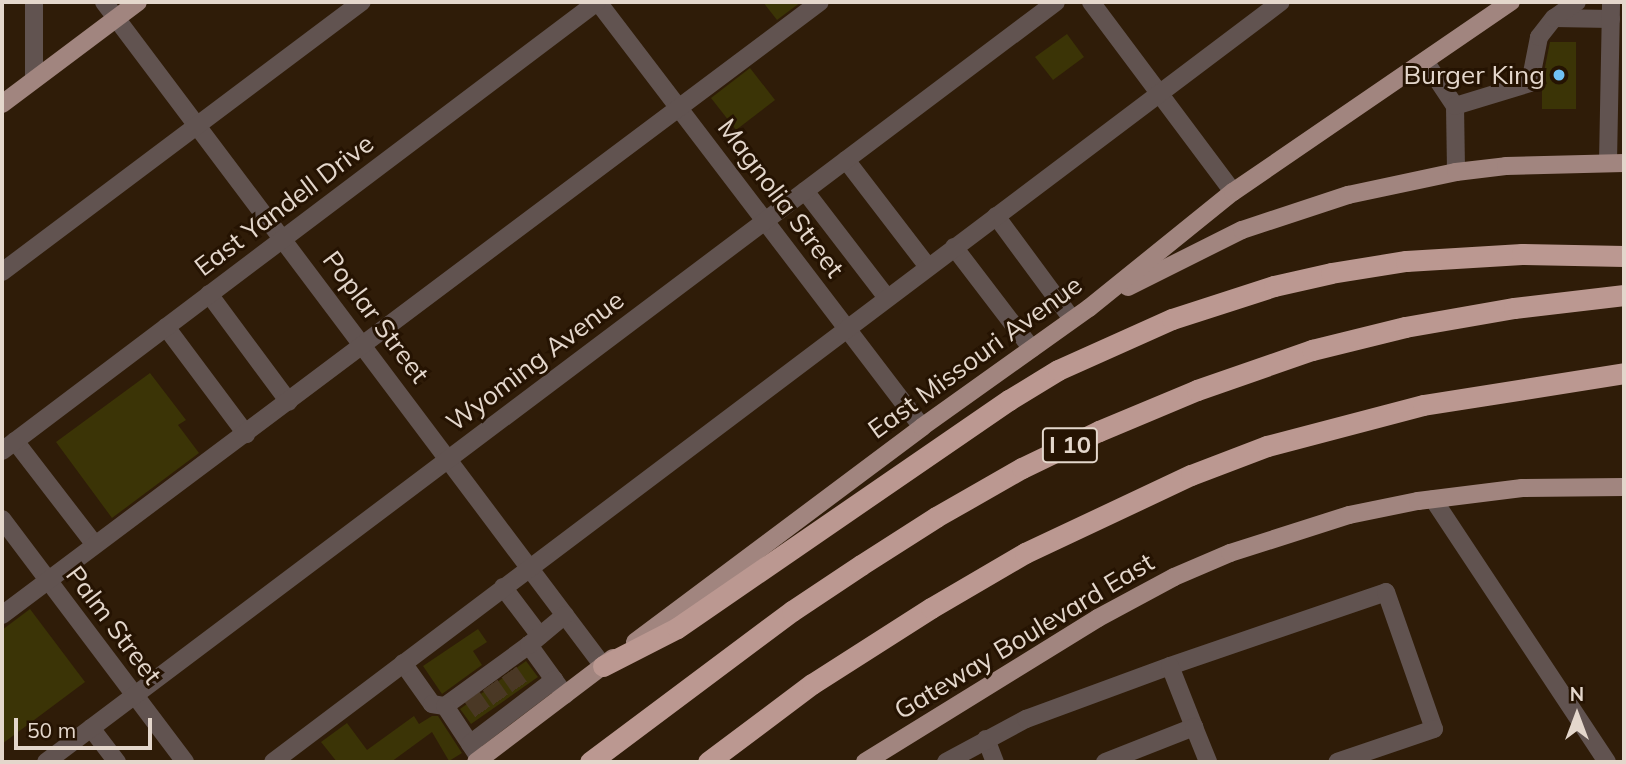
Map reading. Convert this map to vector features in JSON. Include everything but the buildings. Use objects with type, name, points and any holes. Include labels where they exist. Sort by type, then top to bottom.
[{"type":"highway","points":[[603,666],[677,628],[1009,400],[1058,370],[1172,319],[1274,286],[1383,264],[1521,254],[1624,256]]},
{"type":"highway","name":"I 10","points":[[590,762],[792,611],[861,565],[968,499],[1099,431],[1197,390],[1312,350],[1405,327],[1514,308],[1624,295]]},
{"type":"highway","points":[[708,762],[812,684],[931,608],[1026,553],[1191,475],[1267,446],[1423,405],[1624,373]]},
{"type":"main road","points":[[2,104],[138,2]]},
{"type":"main road","name":"East Missouri Avenue","points":[[475,755],[522,728],[559,688],[603,666],[922,427],[1089,308],[1233,192],[1511,2]]},
{"type":"main road","points":[[1089,308],[1205,246],[1283,215],[1348,195],[1456,172],[1506,166],[1616,162]]},
{"type":"main road","name":"Gateway Boulevard East","points":[[865,762],[1098,618],[1174,577],[1282,535],[1349,515],[1433,499],[1522,488],[1624,487]]},
{"type":"street","points":[[34,2],[34,79]]},
{"type":"street","name":"Poplar Street","points":[[104,2],[603,666]]},
{"type":"street","points":[[2,272],[362,2]]},
{"type":"street","name":"Magnolia Street","points":[[597,2],[922,427]]},
{"type":"street","name":"East Yandell Drive","points":[[8,446],[597,2]]},
{"type":"street","points":[[2,615],[365,346],[820,2]]},
{"type":"street","name":"Wyoming Avenue","points":[[47,762],[1056,2]]},
{"type":"street","points":[[1091,2],[1233,192]]},
{"type":"street","points":[[273,762],[1281,2]]},
{"type":"street","points":[[1455,106],[1530,83],[1539,37],[1554,18],[1577,2]]},
{"type":"street","points":[[1554,18],[1611,10],[1617,111],[1616,162]]},
{"type":"street","points":[[1425,61],[1455,106],[1456,172]]},
{"type":"street","points":[[846,160],[928,267]]},
{"type":"street","points":[[805,191],[887,298]]},
{"type":"street","points":[[996,216],[1072,319]]},
{"type":"street","points":[[954,247],[1032,349]]},
{"type":"street","points":[[209,294],[289,402]]},
{"type":"street","points":[[166,327],[246,434]]},
{"type":"street","points":[[8,446],[95,545]]},
{"type":"street","points":[[1433,499],[1606,762]]},
{"type":"street","name":"Palm Street","points":[[2,519],[185,762]]},
{"type":"street","points":[[475,755],[489,720],[525,694],[559,688],[503,587]]},
{"type":"street","points":[[946,762],[1037,714],[1386,592],[1434,729],[1337,762]]},
{"type":"street","points":[[403,663],[432,704],[445,706],[469,694],[506,668],[534,640],[565,615]]},
{"type":"street","points":[[1170,666],[1208,762]]},
{"type":"street","points":[[445,706],[475,755]]},
{"type":"street","points":[[506,707],[522,728]]},
{"type":"street","points":[[1105,762],[1194,727]]},
{"type":"street","points":[[91,729],[117,762]]},
{"type":"street","points":[[986,739],[995,762]]},
{"type":"tunnel","points":[[509,672],[521,689]]},
{"type":"tunnel","points":[[490,685],[502,702]]},
{"type":"tunnel","points":[[472,697],[484,714]]},
{"type":"place","name":"Burger King","points":[[1559,75]]}]
